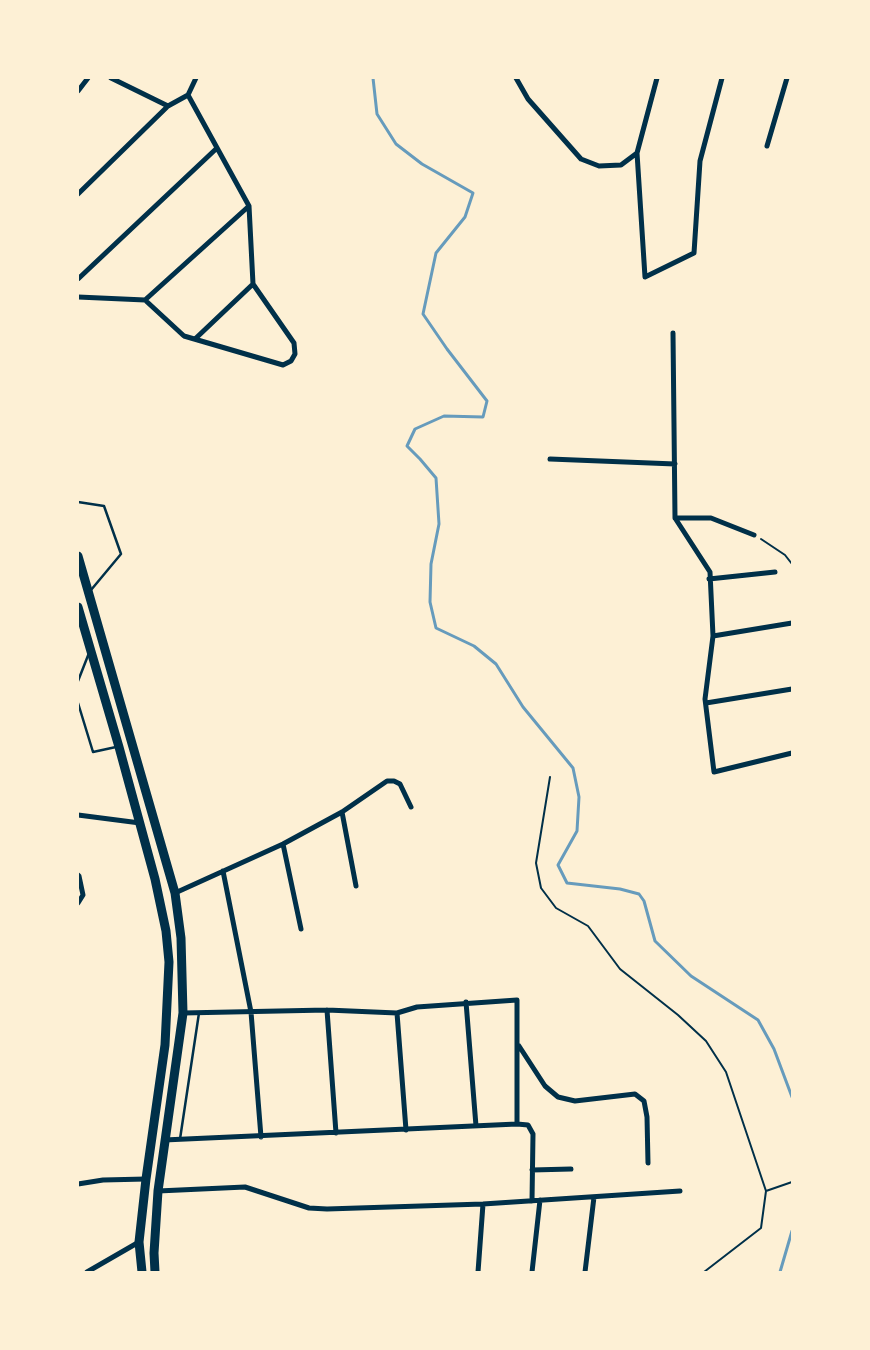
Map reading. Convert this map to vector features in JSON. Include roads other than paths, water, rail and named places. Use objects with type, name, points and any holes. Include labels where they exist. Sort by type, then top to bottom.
[{"type":"highway","points":[[78,556],[175,893],[181,938],[183,1013],[158,1191],[154,1253],[155,1272]]},
{"type":"highway","points":[[78,607],[155,879],[166,931],[169,962],[165,1045],[146,1179],[140,1242],[142,1272]]},
{"type":"street","points":[[78,91],[88,78]]},
{"type":"street","points":[[111,78],[168,106]]},
{"type":"street","points":[[78,194],[168,106],[188,95],[196,78]]},
{"type":"street","points":[[516,78],[528,99],[581,158],[599,166],[621,165],[637,153]]},
{"type":"street","points":[[657,78],[637,153],[644,277],[694,253],[700,161],[722,78]]},
{"type":"street","points":[[767,146],[787,78]]},
{"type":"street","points":[[78,297],[145,300],[177,332],[184,336],[283,365],[291,361],[295,354],[294,343],[253,284],[249,206],[188,95]]},
{"type":"street","points":[[78,280],[217,148]]},
{"type":"street","points":[[145,300],[249,206]]},
{"type":"street","points":[[195,339],[253,284]]},
{"type":"street","points":[[673,333],[675,518],[710,572],[713,636],[706,703],[714,772],[792,754]]},
{"type":"street","points":[[550,459],[675,464]]},
{"type":"street","points":[[675,518],[711,518],[754,535]]},
{"type":"street","points":[[709,578],[775,572]]},
{"type":"street","points":[[713,636],[792,624]]},
{"type":"street","points":[[706,703],[792,689]]},
{"type":"street","points":[[175,893],[283,844],[342,812],[387,781],[394,781],[400,784],[411,807]]},
{"type":"street","points":[[342,812],[356,886]]},
{"type":"street","points":[[78,815],[140,823]]},
{"type":"street","points":[[283,844],[301,929]]},
{"type":"street","points":[[223,871],[251,1012],[261,1137]]},
{"type":"street","points":[[78,875],[83,895],[78,903]]},
{"type":"street","points":[[183,1013],[327,1010],[397,1013],[417,1006],[517,1000],[517,1124]]},
{"type":"street","points":[[466,1002],[476,1126]]},
{"type":"street","points":[[327,1010],[336,1133]]},
{"type":"street","points":[[397,1013],[406,1130]]},
{"type":"street","points":[[518,1045],[545,1086],[558,1097],[576,1101],[635,1094],[644,1101],[647,1117],[648,1164]]},
{"type":"street","points":[[164,1140],[528,1125],[533,1134],[532,1201]]},
{"type":"street","points":[[532,1170],[571,1169]]},
{"type":"street","points":[[78,1184],[103,1180],[146,1179]]},
{"type":"street","points":[[158,1191],[245,1187],[309,1208],[327,1209],[483,1204],[680,1191]]},
{"type":"street","points":[[585,1272],[594,1196]]},
{"type":"street","points":[[532,1272],[540,1200]]},
{"type":"street","points":[[478,1272],[483,1204]]},
{"type":"street","points":[[87,1272],[140,1242]]},
{"type":"lane","points":[[78,502],[104,506],[121,554],[89,593]]},
{"type":"lane","points":[[78,681],[90,649]]},
{"type":"lane","points":[[78,703],[93,752],[119,747]]},
{"type":"lane","points":[[180,1140],[199,1013]]},
{"type":"waterway","points":[[373,78],[377,114],[396,144],[422,164],[473,193],[465,217],[436,253],[423,314],[487,401],[483,417],[444,416],[415,429],[407,446],[436,478],[439,524],[431,564],[430,602],[436,628],[474,646],[496,664],[523,707],[573,768],[579,797],[577,831],[558,865],[567,883],[620,889],[639,894],[644,901],[655,941],[691,976],[758,1020],[774,1049],[792,1097]]},
{"type":"waterway","points":[[780,1272],[792,1231]]}]
